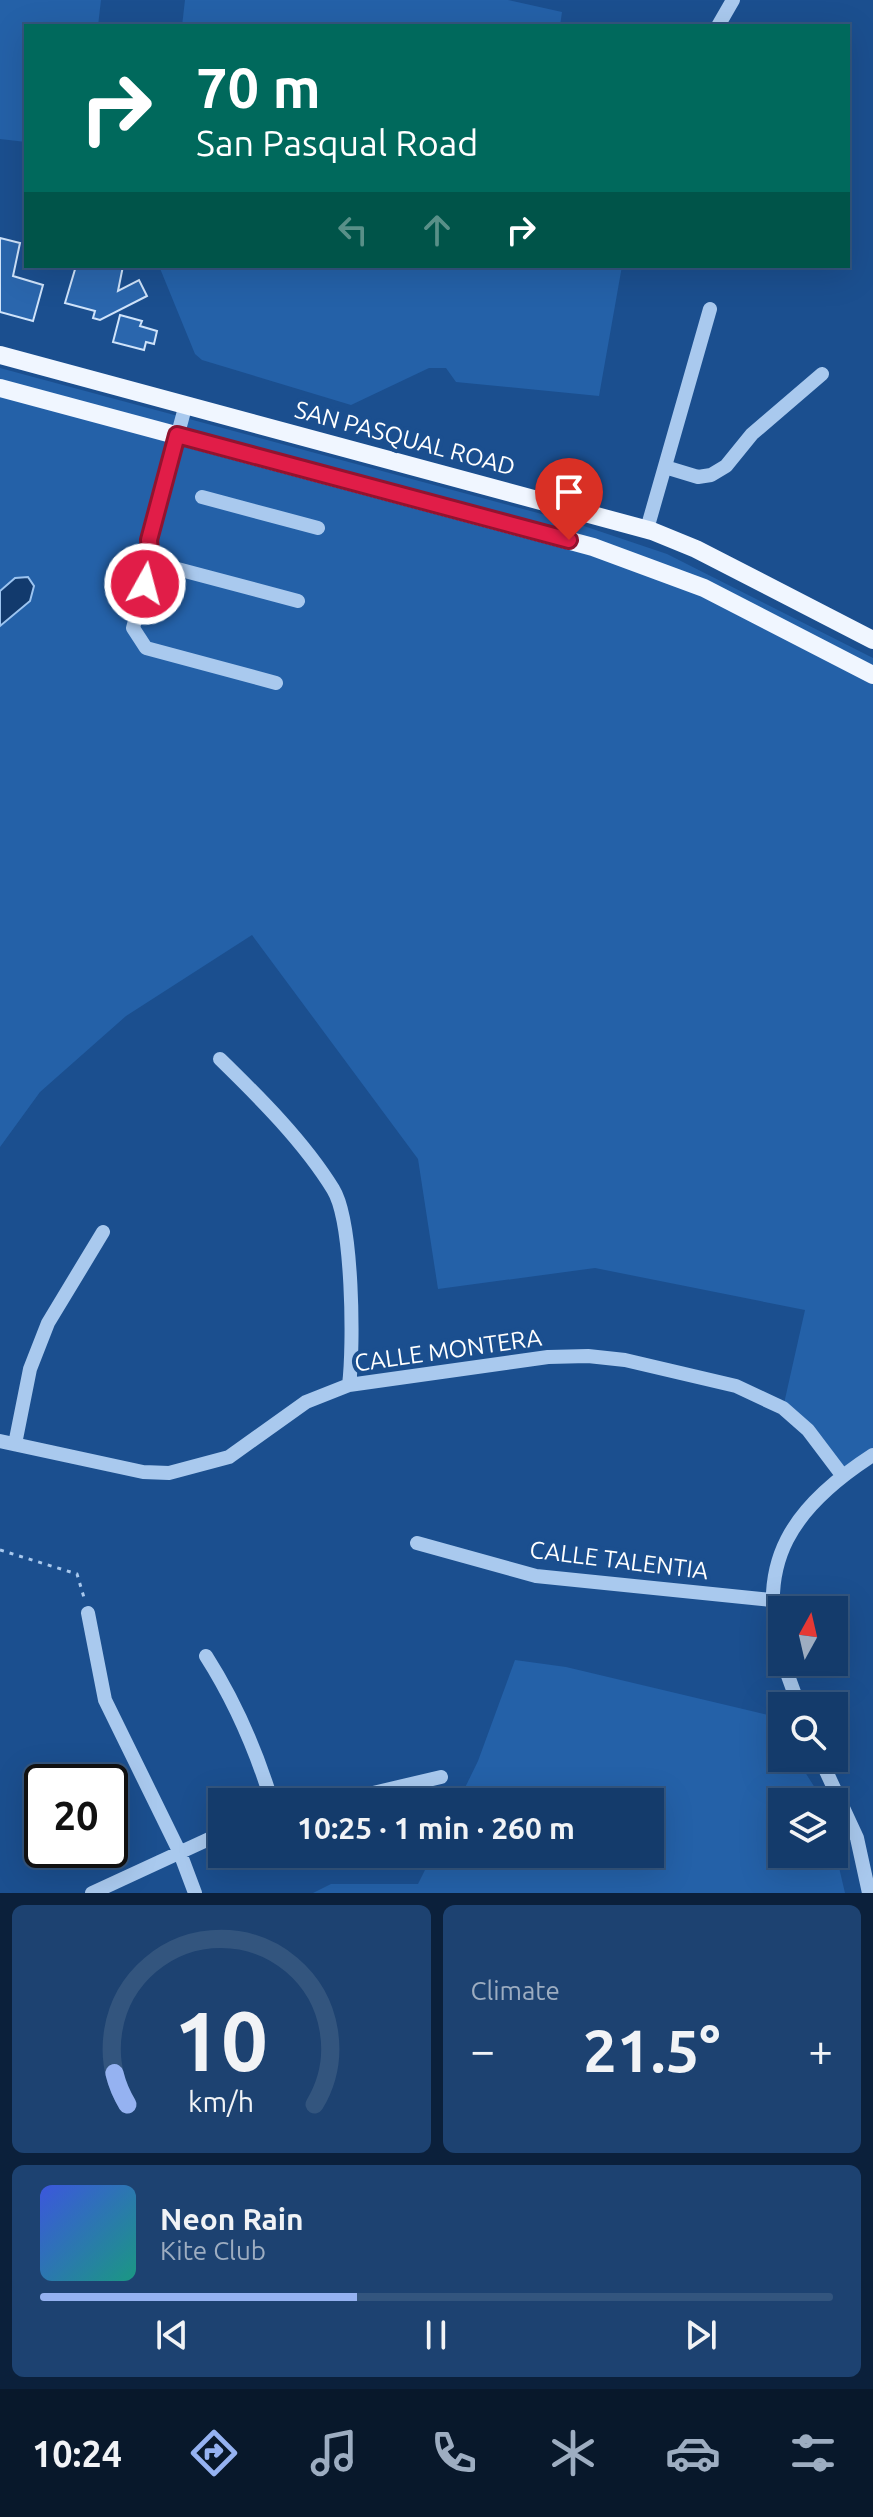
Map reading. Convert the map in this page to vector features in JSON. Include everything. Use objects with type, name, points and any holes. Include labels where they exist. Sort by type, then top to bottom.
[{"type":"main road","name":"SAN PASQUAL ROAD","points":[[0,355],[647,529],[709,556],[873,640]]},
{"type":"main road","points":[[0,388],[545,533],[657,569],[704,588],[873,675]]},
{"type":"street","points":[[719,24],[733,0]]},
{"type":"street","points":[[647,529],[710,309]]},
{"type":"street","points":[[665,467],[698,477],[711,475],[726,466],[752,434],[822,374]]},
{"type":"street","points":[[186,404],[149,540],[151,562],[133,628],[146,648],[276,683]]},
{"type":"street","points":[[202,497],[318,528]]},
{"type":"street","points":[[151,562],[298,601]]},
{"type":"street","points":[[220,1059],[260,1098],[335,1192],[347,1246],[352,1360],[349,1385]]},
{"type":"street","points":[[8,1443],[30,1369],[48,1323],[103,1232]]},
{"type":"street","name":"CALLE MONTERA","points":[[8,1443],[143,1472],[169,1473],[229,1457],[306,1402],[349,1385],[548,1357],[625,1360],[736,1386],[783,1408],[808,1430],[842,1475]]},
{"type":"street","points":[[772,1596],[786,1537],[813,1501],[842,1475],[873,1455]]},
{"type":"street","name":"CALLE TALENTIA","points":[[417,1543],[536,1576],[768,1600]]},
{"type":"street","points":[[88,1613],[105,1700],[180,1853],[195,1893]]},
{"type":"street","points":[[206,1656],[230,1692],[256,1749],[268,1788]]},
{"type":"street","points":[[826,1772],[857,1838],[869,1893]]},
{"type":"street","points":[[394,1788],[441,1777]]},
{"type":"street","points":[[92,1893],[208,1840]]},
{"type":"path","points":[[0,1550],[77,1574],[88,1613]]},
{"type":"shaded area","points":[[0,0],[101,0],[98,24],[24,24],[24,142],[0,139]]},
{"type":"shaded area","points":[[185,0],[508,0],[562,12],[560,24],[182,24]]},
{"type":"shaded area","points":[[160,268],[622,268],[599,396],[456,382],[446,368],[429,368],[351,405],[202,360],[195,354]]},
{"type":"shaded area","points":[[0,368],[575,523],[667,554],[873,658],[873,1455],[842,1475],[783,1408],[805,1310],[595,1268],[438,1289],[418,1159],[252,935],[126,1016],[40,1092],[0,1147]]},
{"type":"shaded area","points":[[28,577],[34,586],[30,601],[0,626],[0,591],[15,578]]},
{"type":"shaded area","points":[[515,1660],[566,1667],[768,1715],[768,1772],[805,1772],[815,1788],[768,1788],[768,1868],[839,1868],[845,1893],[313,1893],[331,1884],[418,1884],[426,1868],[664,1868],[664,1788],[465,1788],[478,1761]]},
{"type":"building","points":[[0,238],[20,243],[13,276],[43,285],[33,321],[0,312]]},
{"type":"building","points":[[75,268],[123,268],[118,291],[139,280],[147,296],[100,320],[93,318],[95,311],[65,303]]},
{"type":"building","points":[[120,315],[142,321],[140,326],[157,331],[154,344],[146,342],[144,350],[113,342]]},
{"type":"route","points":[[145,584],[151,562],[149,540],[177,435],[569,540]]}]
